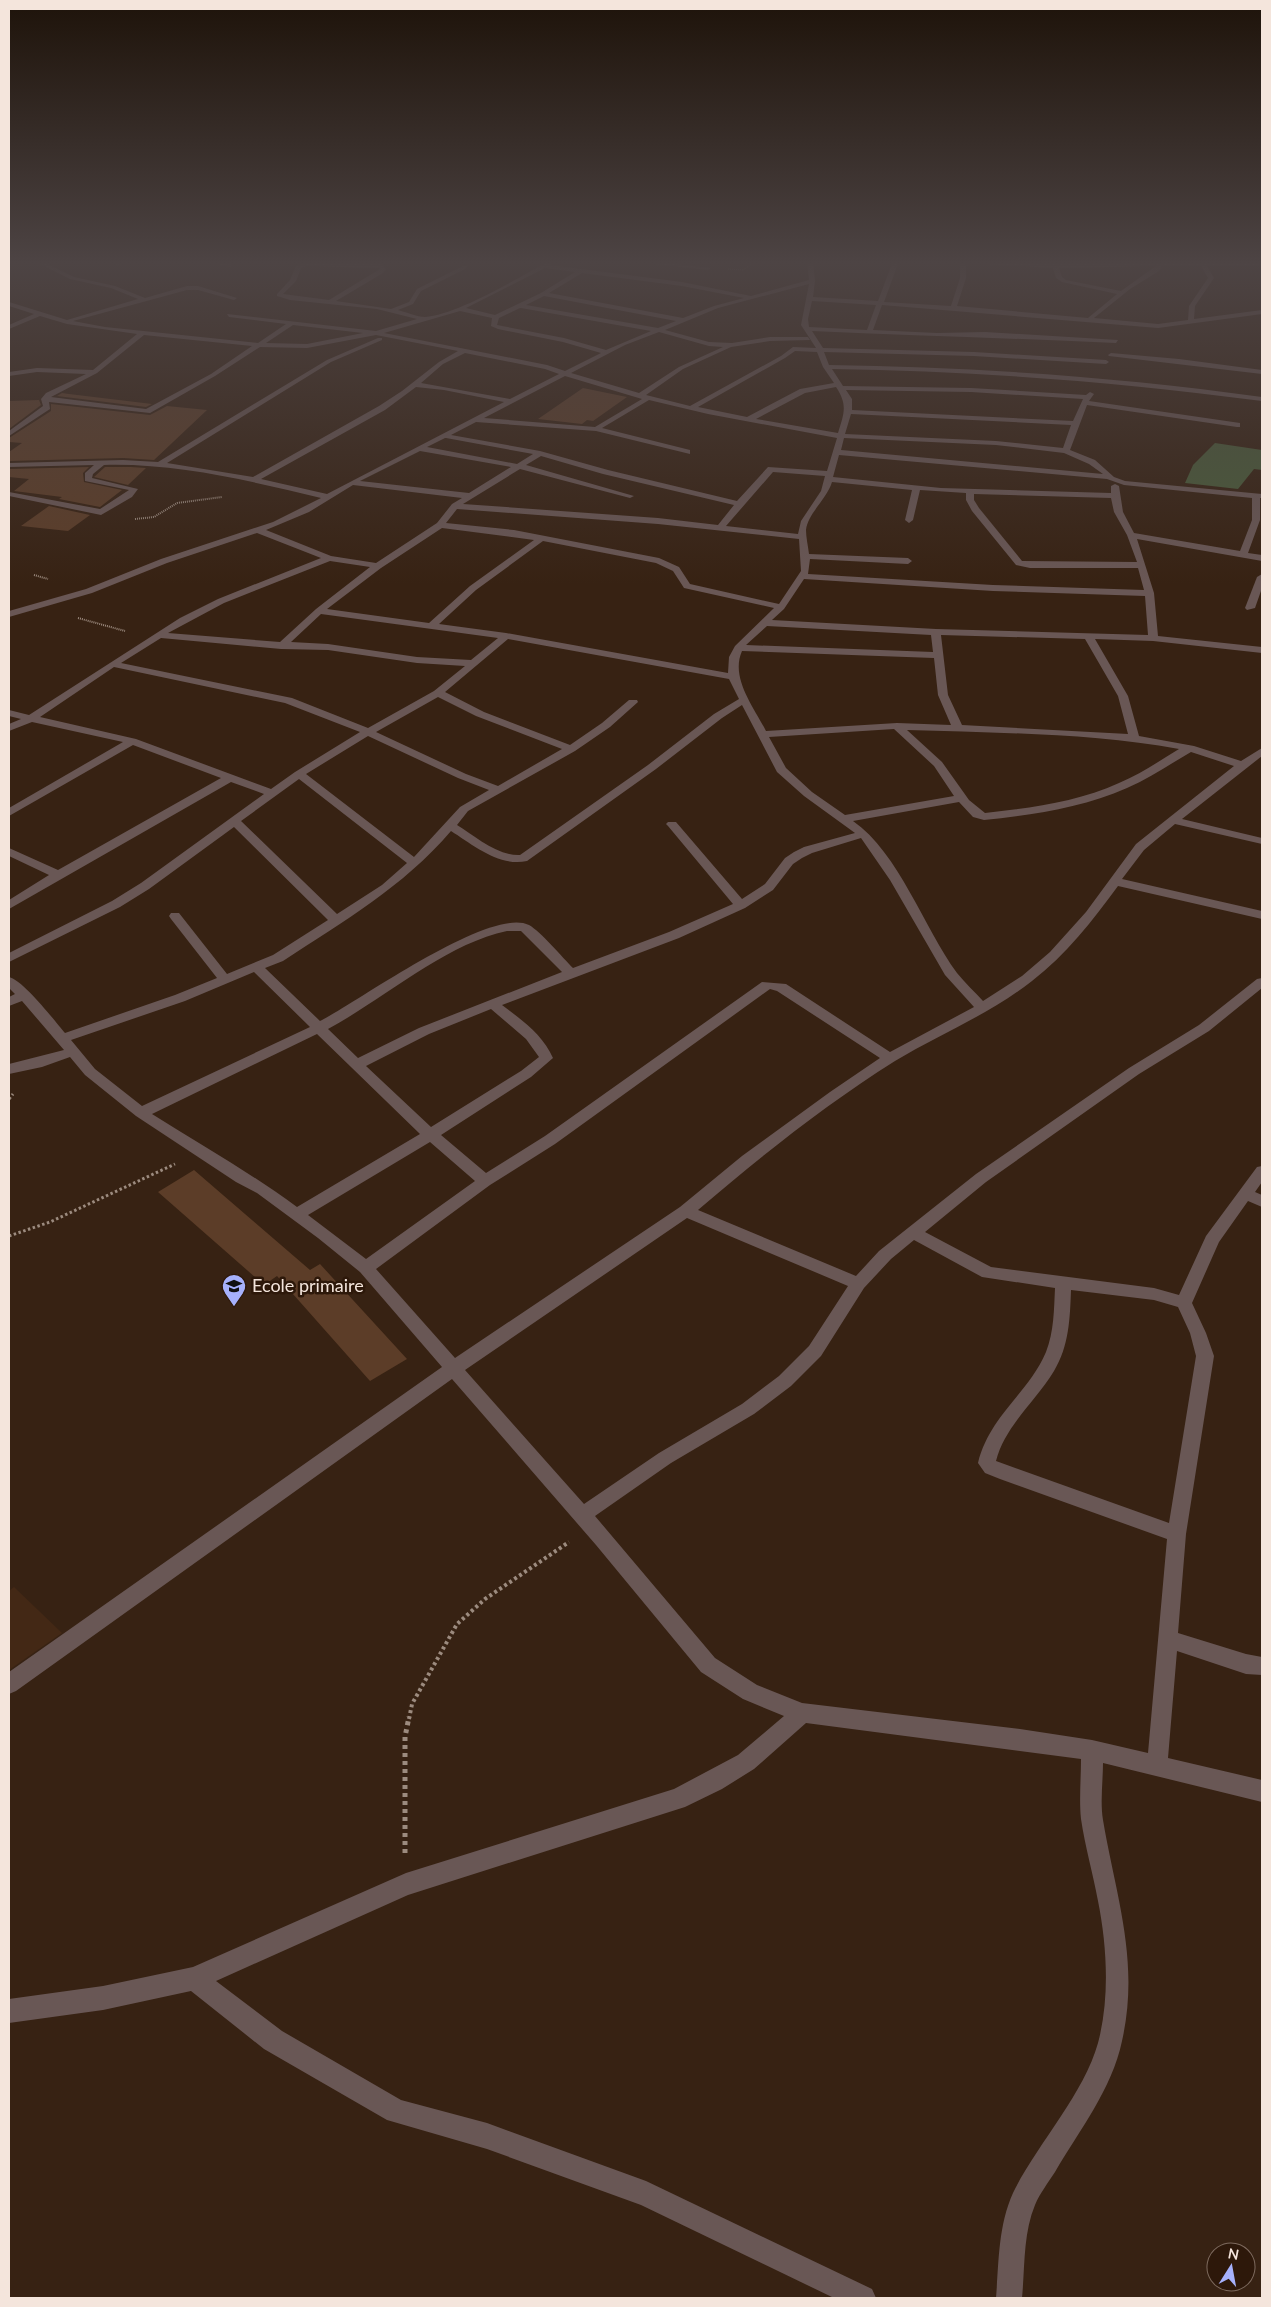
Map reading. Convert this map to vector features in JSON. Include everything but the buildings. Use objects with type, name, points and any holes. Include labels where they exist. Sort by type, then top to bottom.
[{"type":"street","points":[[46,399],[61,388],[99,369]]},
{"type":"street","points":[[46,399],[147,411],[223,369]]},
{"type":"street","points":[[160,464],[318,369]]},
{"type":"street","points":[[257,481],[382,408],[435,369]]},
{"type":"street","points":[[552,369],[588,382],[691,408],[840,436],[996,443],[1066,451],[1099,466],[1112,479],[1118,514],[1132,535],[1142,564],[1149,593],[1153,638]]},
{"type":"street","points":[[9,614],[89,591],[164,561],[260,530],[306,510],[351,483],[576,369]]},
{"type":"street","points":[[596,429],[645,397],[679,369]]},
{"type":"street","points":[[691,408],[762,369]]},
{"type":"street","points":[[827,369],[848,399],[848,412],[829,477],[820,500],[804,521],[801,536],[806,564],[802,576],[781,607],[738,648],[734,657],[733,677],[781,770],[808,794],[864,834],[896,880],[952,974],[982,1008]]},
{"type":"street","points":[[882,369],[996,372],[1099,380],[1262,399]]},
{"type":"street","points":[[1066,451],[1085,400],[1099,380],[1103,369]]},
{"type":"street","points":[[1237,369],[1262,372]]},
{"type":"street","points":[[9,374],[37,370],[95,372]]},
{"type":"street","points":[[415,385],[444,388],[511,401]]},
{"type":"street","points":[[750,419],[803,391],[840,386],[971,390],[1085,400],[1237,425]]},
{"type":"street","points":[[9,434],[47,407],[46,399]]},
{"type":"street","points":[[848,412],[1075,423]]},
{"type":"street","points":[[478,420],[596,429],[687,452]]},
{"type":"street","points":[[446,436],[540,453],[606,472],[739,504]]},
{"type":"street","points":[[418,448],[518,466],[630,496]]},
{"type":"street","points":[[835,452],[1112,479],[1259,496],[1256,520],[1243,555]]},
{"type":"street","points":[[281,646],[319,611],[378,566],[440,525],[456,506],[540,453]]},
{"type":"street","points":[[9,494],[101,512],[134,489],[88,479],[90,473],[101,463]]},
{"type":"street","points":[[9,465],[160,464],[257,481],[329,497]]},
{"type":"street","points":[[720,528],[771,468],[916,488],[1114,496]]},
{"type":"street","points":[[351,483],[470,496]]},
{"type":"street","points":[[909,520],[916,488]]},
{"type":"street","points":[[970,491],[970,500],[975,509],[1019,563],[1030,565],[1142,564]]},
{"type":"street","points":[[456,506],[648,520],[801,536]]},
{"type":"street","points":[[440,525],[514,533],[659,561],[676,568],[687,586],[781,607]]},
{"type":"street","points":[[260,530],[328,558],[378,566]]},
{"type":"street","points":[[1132,535],[1262,558]]},
{"type":"street","points":[[430,627],[473,588],[542,538]]},
{"type":"street","points":[[805,556],[908,561]]},
{"type":"street","points":[[9,728],[30,719],[112,664],[221,601],[328,558]]},
{"type":"street","points":[[802,576],[993,588],[1149,593]]},
{"type":"street","points":[[1250,608],[1262,577]]},
{"type":"street","points":[[319,611],[506,636],[733,677]]},
{"type":"street","points":[[766,623],[936,632],[1153,638],[1262,650]]},
{"type":"street","points":[[936,632],[943,695],[958,728]]},
{"type":"street","points":[[1087,635],[1118,685],[1127,704],[1132,717],[1134,738]]},
{"type":"street","points":[[9,958],[116,904],[145,886],[298,774],[438,693],[506,636]]},
{"type":"street","points":[[156,637],[281,646],[328,647],[417,660],[472,663]]},
{"type":"street","points":[[738,648],[939,655]]},
{"type":"street","points":[[112,664],[288,700],[368,732],[462,776],[499,790]]},
{"type":"street","points":[[438,693],[480,714],[571,749]]},
{"type":"street","points":[[451,826],[504,857],[515,860],[523,858],[652,767],[718,716],[744,700]]},
{"type":"street","points":[[9,1069],[42,1062],[67,1045],[278,958],[386,888],[415,863],[451,826],[464,809],[571,749],[606,725],[633,702]]},
{"type":"street","points":[[9,713],[132,741],[180,757],[228,779],[270,793]]},
{"type":"street","points":[[897,726],[939,766],[976,814],[984,818],[1063,804],[1121,787],[1190,748]]},
{"type":"street","points":[[762,734],[897,726],[1134,738],[1190,748],[1242,765]]},
{"type":"street","points":[[9,813],[132,741]]},
{"type":"street","points":[[9,1684],[453,1369],[686,1211],[795,1124],[890,1058],[982,1008],[1027,979],[1055,955],[1090,915],[1113,881],[1140,847],[1262,751]]},
{"type":"street","points":[[298,774],[415,863]]},
{"type":"street","points":[[9,905],[58,875],[228,779]]},
{"type":"street","points":[[844,819],[962,798]]},
{"type":"street","points":[[1172,820],[1262,841]]},
{"type":"street","points":[[234,821],[337,921]]},
{"type":"street","points":[[672,824],[741,905]]},
{"type":"street","points":[[356,1065],[424,1031],[674,935],[741,905],[770,887],[789,861],[798,855],[808,850],[864,834]]},
{"type":"street","points":[[9,852],[58,875]]},
{"type":"street","points":[[1113,881],[1262,916]]},
{"type":"street","points":[[175,916],[225,980]]},
{"type":"street","points":[[142,1113],[319,1028],[367,1001],[416,968],[446,952],[505,926],[525,928],[571,974]]},
{"type":"street","points":[[257,968],[430,1135],[485,1181]]},
{"type":"street","points":[[9,981],[17,999],[67,1045],[90,1072],[142,1113],[200,1152],[262,1189],[366,1268],[587,1520],[708,1665],[750,1692],[802,1714],[1020,1739],[1092,1750],[1262,1791]]},
{"type":"street","points":[[587,1520],[665,1458],[748,1409],[785,1381],[815,1351],[858,1284],[885,1255],[987,1173],[1134,1071],[1204,1028],[1262,982]]},
{"type":"street","points":[[366,1268],[485,1181],[628,1085],[767,986],[781,987],[890,1058]]},
{"type":"street","points":[[297,1214],[430,1135],[526,1074],[546,1058],[545,1052],[527,1033],[493,1004]]},
{"type":"street","points":[[1184,1303],[1212,1240],[1262,1171]]},
{"type":"street","points":[[1245,1194],[1262,1202]]},
{"type":"street","points":[[686,1211],[858,1284]]},
{"type":"street","points":[[914,1233],[988,1274],[1154,1294],[1184,1303],[1198,1333],[1205,1356],[1177,1534],[1157,1766]]},
{"type":"street","points":[[1062,1282],[1058,1337],[1054,1353],[1037,1382],[999,1434],[988,1458],[988,1465],[1006,1474],[1177,1534]]},
{"type":"street","points":[[1168,1639],[1246,1664],[1262,1666]]},
{"type":"street","points":[[9,2011],[103,1998],[194,1979],[406,1884],[677,1799],[714,1782],[746,1762],[802,1714]]},
{"type":"street","points":[[1008,2298],[1015,2226],[1025,2197],[1099,2075],[1110,2043],[1115,2018],[1118,1979],[1115,1938],[1110,1903],[1092,1818],[1092,1750]]},
{"type":"street","points":[[194,1979],[273,2040],[396,2110],[487,2136],[646,2194],[863,2298]]},
{"type":"path","points":[[101,512],[128,520],[154,516],[177,503],[218,499],[257,481]]},
{"type":"path","points":[[34,606],[156,637]]},
{"type":"path","points":[[9,1236],[50,1222],[200,1152]]},
{"type":"path","points":[[406,1884],[404,1737],[412,1704],[457,1624],[485,1599],[587,1520]]},
{"type":"shaded area","points":[[14,1587],[62,1633],[9,1670],[9,1591]]},
{"type":"green space","points":[[1215,443],[1262,450],[1262,470],[1254,469],[1238,489],[1185,483],[1193,465]]},
{"type":"place","name":"Ecole primaire","points":[[234,1307]]}]
